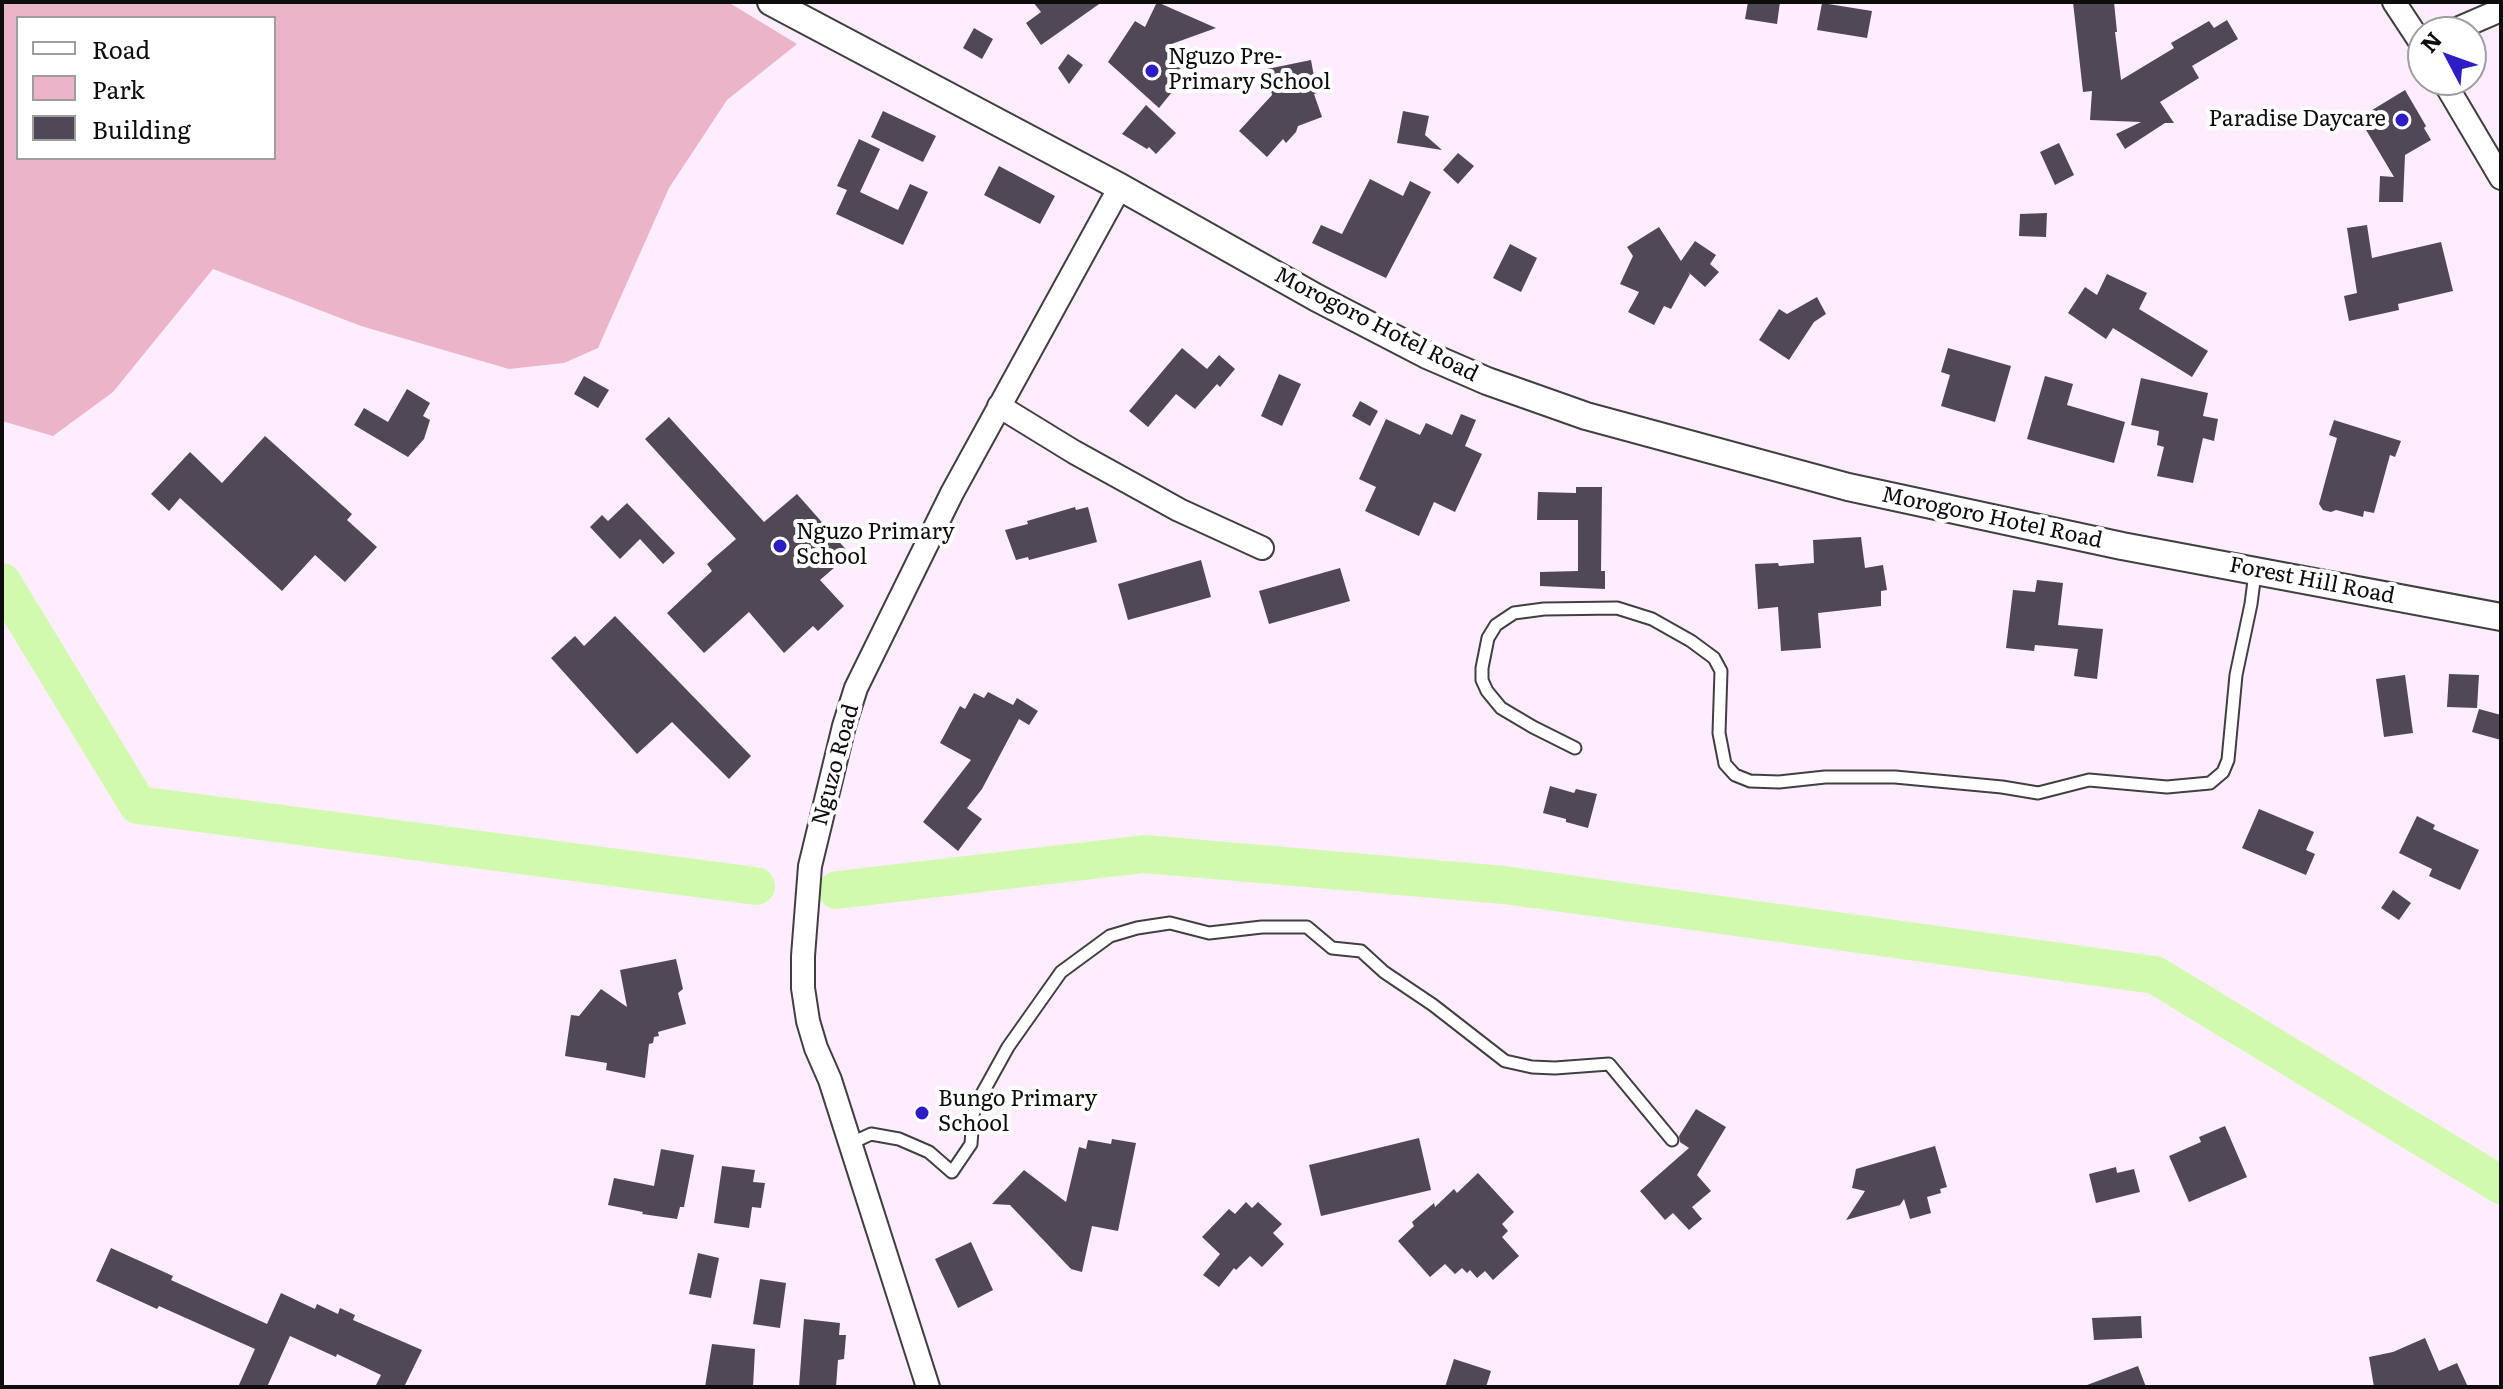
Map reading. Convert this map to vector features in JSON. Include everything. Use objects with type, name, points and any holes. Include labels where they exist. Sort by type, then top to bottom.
[{"type":"street","name":"Morogoro Hotel Road","points":[[771,2],[1120,187],[1317,298],[1427,355],[1487,381],[1629,428],[1848,487],[2122,546]]},
{"type":"street","points":[[2394,2],[2407,21]]},
{"type":"street","points":[[2452,96],[2501,178]]},
{"type":"street","name":"Nguzo Road","points":[[928,1387],[808,1021],[803,988],[810,866],[856,688],[952,493],[1120,187]]},
{"type":"street","points":[[999,406],[1179,510],[1262,548]]},
{"type":"street","name":"Forest Hill Road","points":[[2122,546],[2501,617]]},
{"type":"lane","points":[[1575,748],[1501,708],[1482,680],[1488,638],[1496,625],[1514,613],[1544,609],[1617,608],[1652,619],[1691,641],[1714,658],[1721,671],[1719,733],[1725,764],[1735,775],[1750,781],[1895,777],[2038,793],[2089,780],[2167,787],[2210,783],[2223,772],[2228,760],[2236,675],[2255,572]]},
{"type":"lane","points":[[849,1140],[856,1141],[871,1134],[899,1139],[929,1152],[952,1172],[971,1144],[973,1115],[985,1089],[1008,1047],[1061,972],[1110,936],[1170,923],[1209,933],[1262,927],[1307,927],[1332,948],[1361,951],[1384,972],[1433,1005],[1505,1061],[1543,1068],[1609,1064],[1672,1140]]},
{"type":"green space","points":[[2,2],[728,2],[797,44],[727,100],[669,188],[598,348],[564,363],[509,369],[361,326],[213,269],[113,392],[53,436],[2,421]]},
{"type":"building","points":[[1033,2],[1102,2],[1041,45],[1026,23],[1041,12]]},
{"type":"building","points":[[1157,2],[1216,28],[1166,46],[1185,63],[1165,86],[1172,92],[1159,108],[1108,62],[1135,21],[1145,27]]},
{"type":"building","points":[[1748,2],[1780,2],[1777,24],[1745,19]]},
{"type":"building","points":[[2073,2],[2114,2],[2121,80],[2174,48],[2171,43],[2209,21],[2214,28],[2227,20],[2238,39],[2192,66],[2199,78],[2160,102],[2174,123],[2165,123],[2125,149],[2116,134],[2141,122],[2090,120],[2092,91],[2083,92]]},
{"type":"building","points":[[1822,3],[1872,11],[1867,38],[1817,30]]},
{"type":"building","points":[[974,28],[993,39],[982,59],[963,48]]},
{"type":"building","points":[[1068,54],[1083,65],[1069,84],[1058,68]]},
{"type":"building","points":[[1311,60],[1317,93],[1314,94],[1322,117],[1298,126],[1286,143],[1283,139],[1267,157],[1239,131],[1272,95],[1267,69]]},
{"type":"building","points":[[2405,90],[2426,126],[2424,128],[2431,140],[2405,155],[2403,202],[2379,202],[2380,176],[2394,177],[2359,118]]},
{"type":"building","points":[[1146,105],[1176,133],[1156,154],[1149,147],[1147,149],[1122,134]]},
{"type":"building","points":[[883,111],[936,136],[923,162],[871,137]]},
{"type":"building","points":[[1403,111],[1429,116],[1425,135],[1442,150],[1397,143]]},
{"type":"building","points":[[859,139],[880,149],[860,192],[898,210],[910,184],[928,192],[903,245],[836,214],[847,190],[837,186]]},
{"type":"building","points":[[2059,143],[2074,175],[2055,185],[2040,152]]},
{"type":"building","points":[[1458,153],[1474,166],[1458,184],[1443,170]]},
{"type":"building","points":[[999,166],[1055,196],[1040,224],[984,195]]},
{"type":"building","points":[[1370,179],[1403,196],[1410,181],[1431,192],[1386,278],[1312,243],[1321,225],[1342,234]]},
{"type":"building","points":[[2047,213],[2046,237],[2019,236],[2020,214]]},
{"type":"building","points":[[2367,225],[2372,258],[2441,242],[2453,291],[2398,304],[2399,310],[2349,321],[2344,296],[2357,293],[2347,228]]},
{"type":"building","points":[[1659,227],[1681,261],[1695,241],[1716,255],[1710,264],[1719,272],[1705,287],[1687,271],[1690,274],[1671,309],[1664,306],[1654,325],[1628,312],[1639,292],[1620,284],[1633,256],[1627,247]]},
{"type":"building","points":[[1510,244],[1537,258],[1521,292],[1493,278]]},
{"type":"building","points":[[2107,274],[2147,293],[2139,309],[2208,351],[2192,377],[2113,328],[2106,339],[2068,313],[2085,287],[2097,295]]},
{"type":"building","points":[[1817,297],[1826,314],[1814,322],[1789,360],[1759,340],[1779,309],[1787,314]]},
{"type":"building","points":[[1182,348],[1207,369],[1219,355],[1235,369],[1195,409],[1176,394],[1148,427],[1129,411]]},
{"type":"building","points":[[1948,348],[2011,366],[1995,422],[1941,406],[1950,375],[1941,372]]},
{"type":"building","points":[[1279,374],[1301,384],[1282,426],[1261,416]]},
{"type":"building","points":[[584,376],[609,390],[598,408],[574,394]]},
{"type":"building","points":[[2045,376],[2073,384],[2067,405],[2125,422],[2114,463],[2027,439]]},
{"type":"building","points":[[2141,378],[2208,393],[2203,416],[2218,419],[2214,441],[2203,438],[2193,483],[2157,476],[2164,447],[2157,445],[2159,431],[2131,425]]},
{"type":"building","points":[[407,389],[430,403],[423,416],[430,420],[424,439],[408,457],[354,425],[364,408],[388,422]]},
{"type":"building","points":[[1360,401],[1378,411],[1370,426],[1352,416]]},
{"type":"building","points":[[1461,414],[1476,420],[1465,446],[1482,454],[1455,512],[1434,502],[1419,536],[1365,511],[1376,487],[1359,479],[1386,419],[1420,435],[1426,423],[1452,435]]},
{"type":"building","points":[[669,417],[764,522],[797,494],[850,554],[820,580],[844,606],[818,631],[813,626],[784,653],[749,612],[704,653],[667,613],[712,571],[707,564],[736,539],[645,439]]},
{"type":"building","points":[[2334,420],[2401,441],[2395,457],[2390,455],[2374,513],[2364,511],[2363,517],[2323,510],[2319,504],[2337,438],[2329,435]]},
{"type":"building","points":[[265,436],[352,514],[347,520],[377,547],[345,582],[315,555],[282,591],[180,498],[169,511],[151,494],[190,452],[222,483]]},
{"type":"building","points":[[1576,487],[1602,487],[1601,571],[1605,571],[1605,589],[1540,586],[1540,572],[1578,571],[1578,520],[1537,520],[1538,492],[1576,493]]},
{"type":"building","points":[[627,503],[675,553],[663,564],[640,539],[620,559],[590,527],[602,515],[608,521]]},
{"type":"building","points":[[1075,507],[1076,510],[1088,507],[1097,542],[1029,560],[1028,557],[1016,560],[1005,530]]},
{"type":"building","points":[[1861,537],[1865,568],[1883,565],[1887,590],[1881,591],[1881,606],[1818,613],[1821,648],[1781,651],[1778,607],[1758,609],[1755,564],[1778,563],[1779,566],[1814,563],[1813,540]]},
{"type":"building","points":[[1201,560],[1211,597],[1128,620],[1118,584]]},
{"type":"building","points":[[1340,568],[1350,601],[1269,624],[1259,591]]},
{"type":"building","points":[[2037,580],[2063,583],[2058,625],[2103,629],[2097,679],[2074,676],[2078,649],[2035,645],[2034,651],[2006,648],[2013,590],[2035,592]]},
{"type":"building","points":[[615,616],[751,756],[729,779],[672,722],[637,754],[551,658],[575,636],[584,646]]},
{"type":"building","points":[[2449,674],[2479,675],[2477,708],[2447,707]]},
{"type":"building","points":[[2405,675],[2413,733],[2384,737],[2376,679]]},
{"type":"building","points":[[988,692],[1013,705],[1017,698],[1038,711],[1029,725],[1019,719],[982,789],[967,808],[982,819],[958,851],[923,822],[971,760],[940,743],[960,706],[965,709],[974,693],[984,698]]},
{"type":"building","points":[[2479,709],[2501,715],[2501,740],[2472,732]]},
{"type":"building","points":[[1550,786],[1574,793],[1576,789],[1597,794],[1588,828],[1543,813]]},
{"type":"building","points":[[2259,809],[2314,832],[2306,850],[2315,854],[2306,875],[2242,848]]},
{"type":"building","points":[[2417,816],[2435,825],[2433,829],[2479,850],[2460,890],[2429,876],[2432,869],[2399,853]]},
{"type":"building","points":[[2393,890],[2411,903],[2399,920],[2381,908]]},
{"type":"building","points":[[676,959],[683,989],[678,993],[686,1024],[658,1032],[659,1036],[654,1037],[653,1043],[649,1044],[645,1078],[606,1070],[607,1063],[565,1056],[571,1015],[579,1016],[601,989],[627,1007],[620,970]]},
{"type":"building","points":[[1696,1109],[1726,1127],[1697,1175],[1711,1191],[1692,1207],[1702,1219],[1689,1230],[1673,1213],[1665,1220],[1640,1191],[1689,1148],[1680,1142],[1679,1136]]},
{"type":"building","points":[[2225,1126],[2247,1177],[2189,1202],[2169,1156],[2201,1142],[2199,1137]]},
{"type":"building","points":[[1419,1138],[1431,1190],[1321,1216],[1309,1165]]},
{"type":"building","points":[[1112,1139],[1136,1143],[1118,1231],[1092,1226],[1082,1272],[1071,1269],[1010,1205],[992,1204],[1024,1170],[1066,1202],[1079,1147],[1086,1149],[1088,1140],[1111,1144]]},
{"type":"building","points":[[1935,1146],[1947,1187],[1940,1189],[1941,1193],[1927,1197],[1931,1213],[1910,1219],[1904,1199],[1900,1205],[1846,1220],[1865,1191],[1852,1188],[1856,1169]]},
{"type":"building","points":[[661,1149],[694,1155],[684,1207],[680,1207],[677,1219],[608,1205],[614,1178],[654,1186]]},
{"type":"building","points":[[722,1166],[755,1170],[753,1182],[765,1183],[761,1208],[752,1207],[749,1228],[714,1223]]},
{"type":"building","points":[[2116,1167],[2117,1173],[2134,1169],[2140,1192],[2096,1203],[2089,1174]]},
{"type":"building","points":[[1478,1173],[1514,1212],[1502,1224],[1508,1231],[1502,1237],[1519,1256],[1493,1280],[1485,1271],[1477,1278],[1470,1270],[1467,1273],[1462,1268],[1455,1274],[1445,1264],[1430,1277],[1398,1241],[1414,1226],[1412,1222],[1434,1203],[1435,1207],[1454,1189],[1457,1193]]},
{"type":"building","points":[[1246,1202],[1252,1208],[1258,1202],[1282,1224],[1273,1233],[1284,1244],[1262,1267],[1250,1256],[1236,1270],[1234,1268],[1219,1287],[1203,1275],[1220,1254],[1202,1237],[1229,1209],[1235,1214]]},
{"type":"building","points":[[971,1242],[993,1290],[958,1308],[935,1259]]},
{"type":"building","points":[[111,1248],[173,1276],[171,1280],[267,1324],[281,1293],[315,1309],[317,1304],[338,1314],[340,1308],[355,1315],[353,1320],[422,1350],[404,1387],[375,1387],[381,1375],[290,1336],[267,1387],[238,1387],[255,1349],[96,1281]]},
{"type":"building","points":[[698,1253],[719,1258],[711,1298],[689,1294]]},
{"type":"building","points":[[760,1279],[786,1283],[780,1328],[753,1324]]},
{"type":"building","points":[[2141,1316],[2142,1338],[2094,1340],[2092,1318]]},
{"type":"building","points":[[804,1319],[840,1323],[839,1335],[846,1335],[844,1359],[838,1360],[836,1387],[799,1387]]},
{"type":"building","points":[[2425,1338],[2439,1371],[2457,1363],[2468,1387],[2374,1387],[2369,1357],[2393,1352]]},
{"type":"building","points":[[712,1344],[755,1349],[753,1387],[705,1387]]},
{"type":"building","points":[[1454,1359],[1491,1371],[1486,1387],[1445,1387]]},
{"type":"building","points":[[2138,1366],[2146,1387],[2087,1387],[2087,1385]]},
{"type":"waterway","points":[[2,582],[138,805],[756,886]]},
{"type":"waterway","points":[[837,890],[1145,854],[1504,885],[2155,975],[2501,1185]]},
{"type":"place","name":"Nguzo Pre- Primary School","points":[[1152,71]]},
{"type":"place","name":"Paradise Daycare","points":[[2402,120]]},
{"type":"place","name":"Nguzo Primary School","points":[[780,546]]},
{"type":"place","name":"Bungo Primary School","points":[[922,1113]]}]
